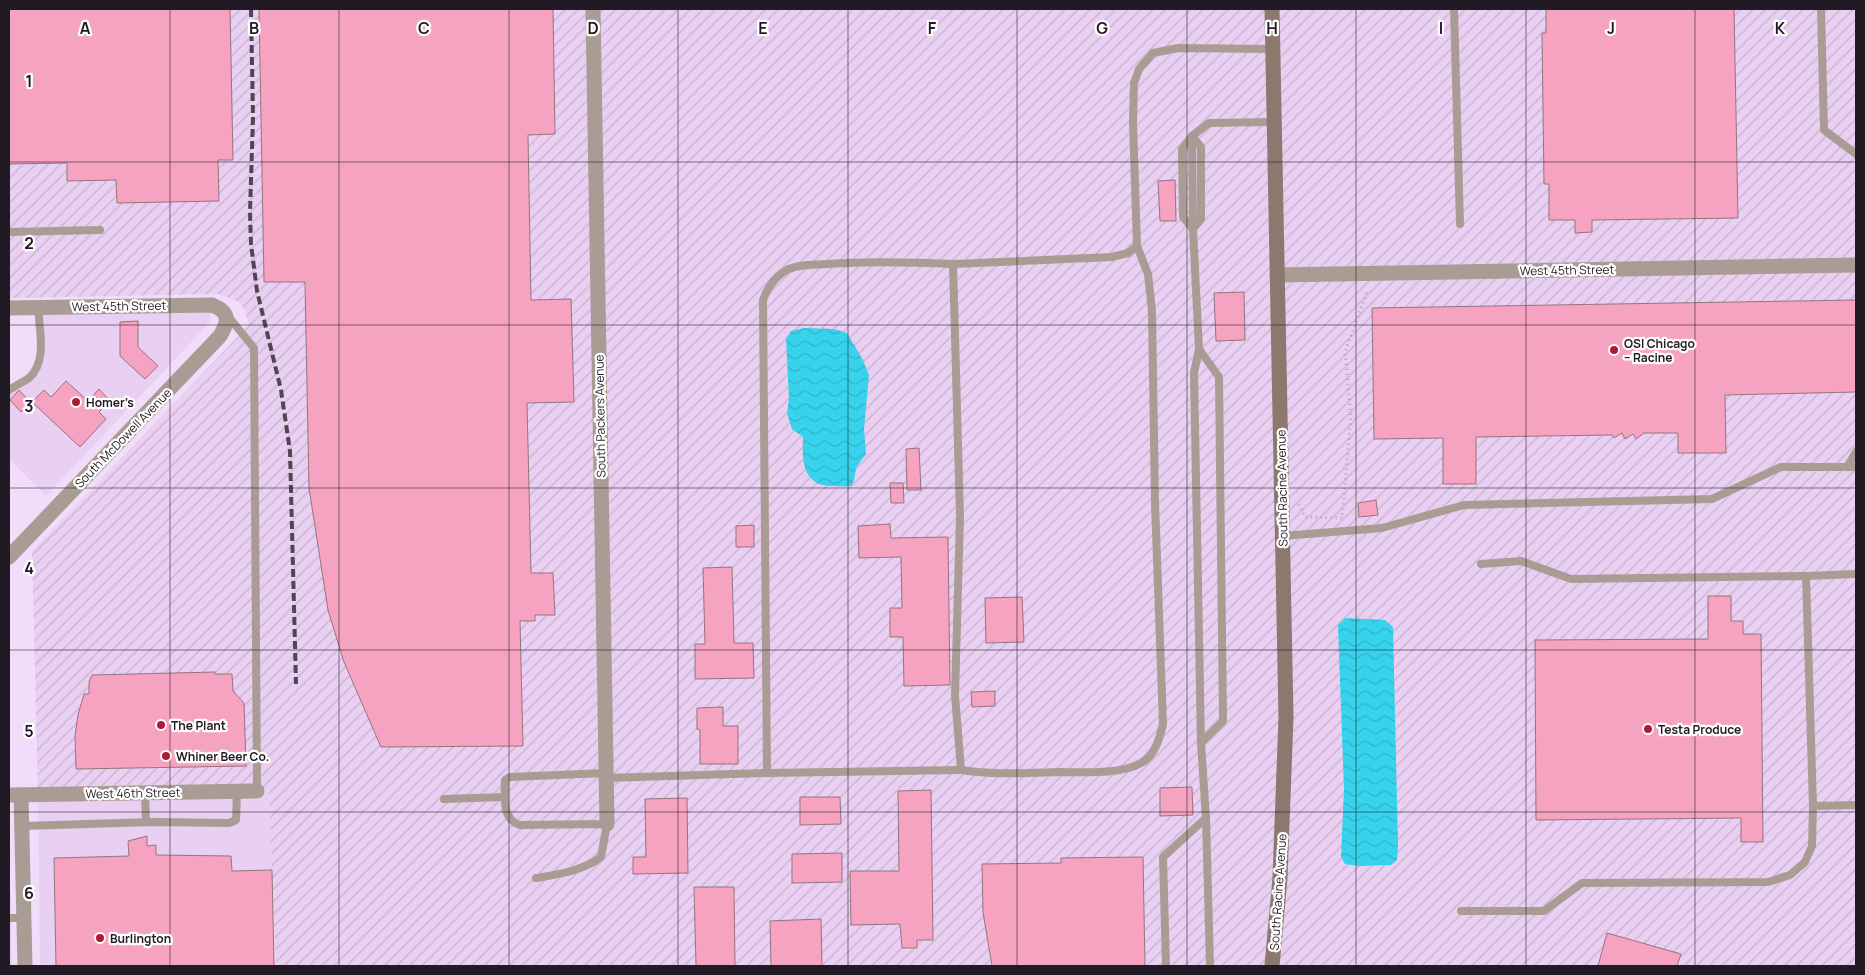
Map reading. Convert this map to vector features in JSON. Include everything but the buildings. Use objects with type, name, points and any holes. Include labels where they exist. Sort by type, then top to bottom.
[{"type":"street","name":"South Packers Avenue","points":[[592,9],[607,824]]},
{"type":"street","name":"South Racine Avenue","points":[[1272,9],[1286,735],[1280,878],[1272,966]]},
{"type":"street","name":"West 45th Street","points":[[1277,275],[1856,265]]},
{"type":"street","name":"West 45th Street","points":[[9,308],[202,304],[220,308],[226,314]]},
{"type":"street","name":"South McDowell Avenue","points":[[9,557],[220,336],[227,321],[226,314]]},
{"type":"street","name":"West 46th Street","points":[[15,795],[257,791]]},
{"type":"street","points":[[15,795],[22,826],[16,918],[25,966]]},
{"type":"lane","points":[[1454,9],[1460,224]]},
{"type":"lane","points":[[1821,9],[1824,130],[1856,154]]},
{"type":"lane","points":[[536,878],[563,874],[590,866],[601,857],[607,824],[520,825],[508,817],[506,809],[505,780],[510,777],[961,770],[982,773],[1094,772],[1128,768],[1143,763],[1159,740],[1163,724],[1155,503],[1152,311],[1148,274],[1137,246],[1133,122],[1134,83],[1139,68],[1153,54],[1178,48],[1272,49]]},
{"type":"lane","points":[[1210,966],[1206,818],[1201,743],[1194,373],[1199,349],[1193,229],[1183,217],[1182,149],[1192,136],[1209,123],[1274,122]]},
{"type":"lane","points":[[1192,136],[1202,147],[1202,219],[1193,229]]},
{"type":"lane","points":[[9,232],[100,230]]},
{"type":"lane","points":[[767,773],[763,300],[768,286],[788,269],[801,266],[850,263],[953,264],[1112,257],[1128,253],[1137,246]]},
{"type":"lane","points":[[953,264],[960,517],[955,695],[961,770]]},
{"type":"lane","points":[[9,390],[29,378],[38,367],[40,354],[38,307]]},
{"type":"lane","points":[[226,314],[254,348],[257,791]]},
{"type":"lane","points":[[1199,349],[1219,377],[1223,721],[1201,743]]},
{"type":"lane","points":[[1847,467],[1856,452]]},
{"type":"lane","points":[[1282,536],[1382,528],[1464,505],[1712,498],[1781,467],[1856,467]]},
{"type":"lane","points":[[1481,564],[1520,561],[1571,579],[1856,574]]},
{"type":"lane","points":[[1461,911],[1544,911],[1582,883],[1768,882],[1790,875],[1805,862],[1812,846],[1813,806],[1806,576]]},
{"type":"lane","points":[[22,826],[146,822],[229,823],[236,820],[237,791]]},
{"type":"lane","points":[[144,793],[146,822]]},
{"type":"lane","points":[[444,799],[505,797]]},
{"type":"lane","points":[[1813,806],[1856,805]]},
{"type":"lane","points":[[1166,966],[1163,857],[1206,818]]},
{"type":"path","points":[[1299,504],[1305,517],[1342,518],[1351,417],[1345,352],[1367,292]]},
{"type":"shaded area","points":[[9,9],[1856,9],[1856,966],[276,966],[269,790],[38,794],[32,551],[249,325],[245,311],[239,302],[219,294],[9,298]]},
{"type":"shaded area","points":[[210,312],[210,322],[46,496],[9,459],[9,390],[38,367],[38,315]]},
{"type":"shaded area","points":[[269,790],[276,966],[40,966],[38,794]]},
{"type":"shaded area","points":[[9,893],[11,893],[12,966],[9,966]]},
{"type":"water","points":[[804,328],[834,329],[847,333],[863,360],[869,375],[864,429],[866,454],[856,468],[854,481],[851,486],[821,485],[809,476],[804,462],[803,437],[792,429],[787,413],[789,399],[786,339],[791,331]]},
{"type":"water","points":[[1345,618],[1385,620],[1393,627],[1398,845],[1397,860],[1391,865],[1358,866],[1345,864],[1341,857],[1344,789],[1338,625]]},
{"type":"railway","points":[[251,9],[253,117],[250,212],[251,244],[257,291],[281,390],[290,451],[296,684]]},
{"type":"place","name":"OSI Chicago – Racine","points":[[1614,350]]},
{"type":"place","name":"Homer’s","points":[[76,402]]},
{"type":"place","name":"The Plant","points":[[161,725]]},
{"type":"place","name":"Testa Produce","points":[[1648,729]]},
{"type":"place","name":"Whiner Beer Co.","points":[[166,756]]},
{"type":"place","name":"Burlington","points":[[100,938]]}]
